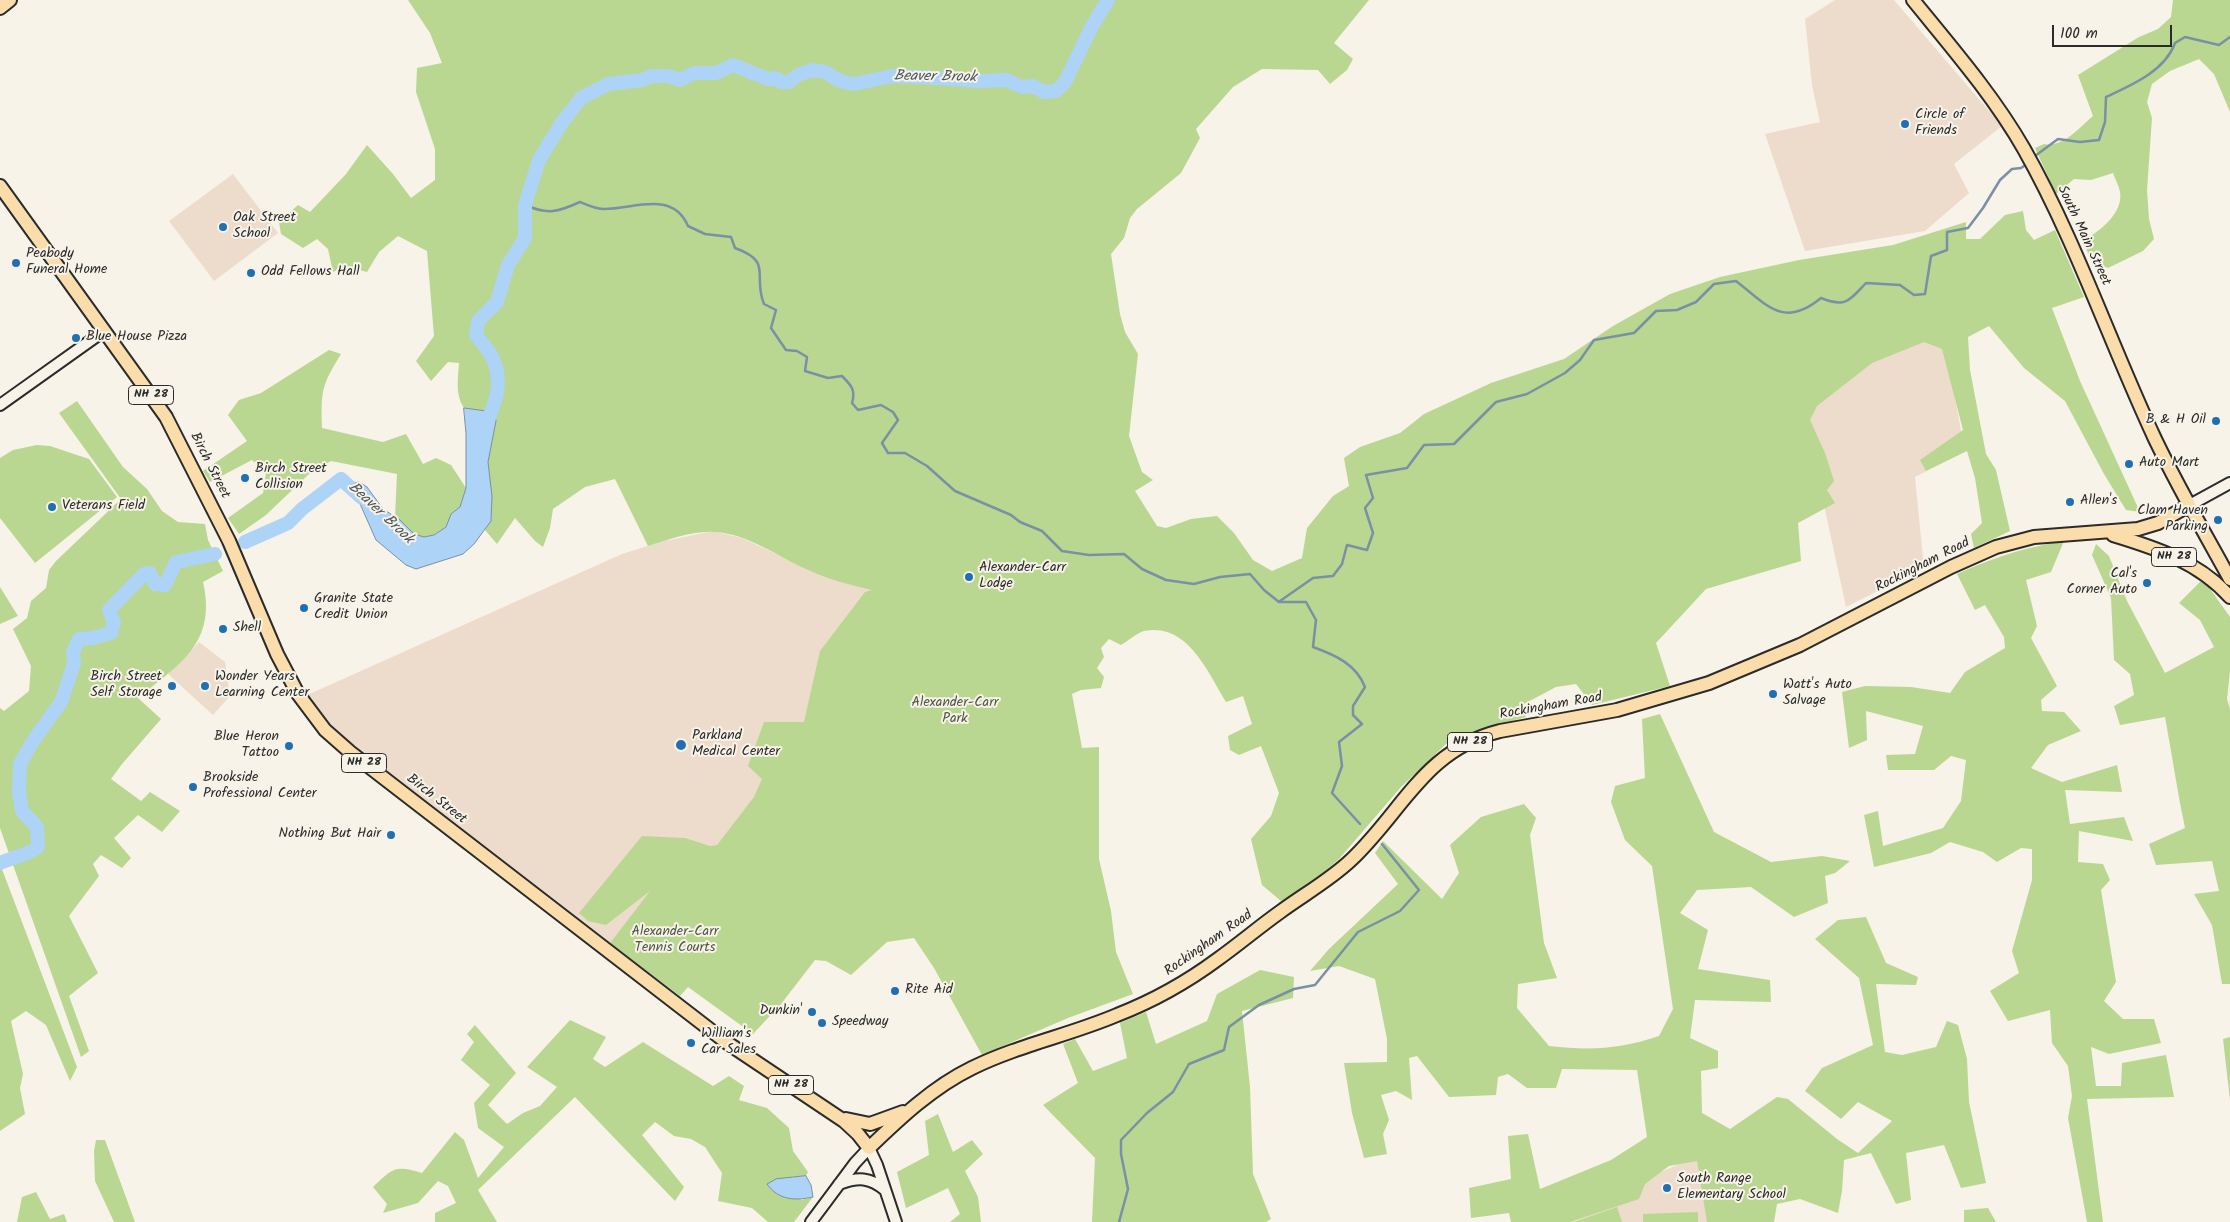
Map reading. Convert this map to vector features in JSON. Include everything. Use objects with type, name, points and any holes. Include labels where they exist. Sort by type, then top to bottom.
[{"type":"main road","points":[[0,8],[10,0]]},
{"type":"main road","name":"South Main Street","points":[[1913,0],[1975,76],[2024,149],[2058,215],[2154,437],[2188,506]]},
{"type":"main road","name":"Birch Street","points":[[0,186],[156,401],[175,433],[235,554],[285,670],[303,702],[325,730],[357,758],[726,1042],[852,1126],[869,1148]]},
{"type":"main road","name":"Rockingham Road","points":[[869,1148],[912,1109],[952,1079],[973,1067],[1032,1043],[1118,1015],[1175,988],[1205,968],[1350,861],[1379,830],[1429,770],[1444,756],[1468,743],[1500,731],[1617,710],[1709,684],[1800,646],[1951,568],[1996,547],[2034,537],[2108,533],[2148,526],[2188,506]]},
{"type":"main road","name":"NH 28","points":[[2188,506],[2230,579]]},
{"type":"main road","name":"NH 28","points":[[2108,533],[2142,544],[2180,560],[2208,576],[2230,597]]},
{"type":"main road","name":"NH 28","points":[[838,1116],[855,1122],[870,1124],[912,1109]]},
{"type":"street","points":[[0,405],[104,331]]},
{"type":"street","points":[[2188,506],[2230,483]]},
{"type":"street","points":[[811,1222],[838,1185],[869,1148],[896,1222]]},
{"type":"street","points":[[838,1185],[854,1179],[866,1179],[872,1180],[885,1190]]},
{"type":"shaded area","name":"Circle of Friends","points":[[1835,0],[1894,0],[2002,126],[1954,164],[1969,193],[1925,231],[1805,251],[1765,134],[1820,122],[1812,85],[1805,19]]},
{"type":"shaded area","name":"Oak Street School","points":[[233,174],[278,233],[214,281],[169,221]]},
{"type":"shaded area","points":[[1937,305],[1965,451],[1915,477],[1924,568],[1846,607],[1789,343]]},
{"type":"shaded area","name":"Parkland Medical Center","points":[[713,531],[742,538],[824,576],[914,601],[717,845],[680,853],[610,943],[331,730],[305,696],[622,554],[660,542]]},
{"type":"shaded area","name":"Wonder Years Learning Center","points":[[199,642],[225,662],[230,696],[213,715],[168,674]]},
{"type":"shaded area","name":"South Range Elementary School","points":[[1702,1154],[1716,1222],[1547,1222]]},
{"type":"green space","points":[[408,0],[1369,0],[1334,43],[1353,59],[1347,70],[1330,84],[1318,70],[1262,69],[1233,87],[1196,129],[1200,138],[1181,173],[1137,209],[1130,218],[1124,238],[1111,254],[1120,314],[1125,332],[1138,354],[1129,436],[1142,472],[1153,480],[1135,491],[1157,526],[1166,528],[1191,519],[1217,516],[1234,533],[1253,560],[1272,571],[1302,558],[1307,528],[1333,496],[1349,486],[1344,458],[1360,447],[1400,433],[1424,414],[1491,383],[1564,359],[1613,326],[1670,294],[1720,277],[1799,260],[1893,245],[1966,222],[1966,239],[1980,239],[2005,215],[2023,211],[2026,230],[2034,240],[2055,230],[2084,297],[2052,308],[2080,381],[2140,512],[2126,510],[2104,474],[2065,401],[2024,368],[1989,326],[1968,337],[1970,370],[1986,454],[1996,470],[2010,531],[1974,548],[1971,534],[1982,523],[1975,478],[1967,451],[1926,471],[1920,460],[1963,430],[1942,349],[1924,342],[1872,363],[1817,406],[1810,420],[1825,453],[1834,481],[1827,490],[1835,503],[1798,523],[1801,561],[1706,589],[1656,643],[1670,686],[1592,705],[1576,684],[1556,687],[1522,705],[1526,717],[1483,729],[1446,744],[1401,787],[1339,859],[1308,886],[1281,901],[1262,885],[1251,839],[1271,816],[1279,793],[1261,746],[1239,755],[1230,750],[1228,736],[1252,724],[1243,696],[1226,702],[1195,652],[1173,634],[1159,630],[1144,631],[1121,645],[1109,639],[1101,648],[1104,657],[1097,668],[1104,677],[1101,688],[1081,690],[1072,694],[1082,748],[1099,747],[1099,859],[1111,911],[1116,952],[1133,994],[1068,1018],[982,1055],[934,968],[914,938],[887,942],[851,975],[826,961],[815,960],[781,1004],[753,1034],[688,987],[680,996],[610,943],[650,891],[606,925],[588,921],[579,913],[642,836],[685,838],[710,846],[717,845],[754,797],[762,779],[748,766],[764,722],[804,722],[820,651],[865,592],[872,590],[822,576],[751,541],[727,534],[698,532],[648,546],[615,479],[585,487],[553,509],[550,528],[543,547],[535,541],[515,518],[497,544],[485,530],[491,514],[488,462],[495,425],[494,413],[464,408],[458,392],[459,363],[448,362],[431,381],[416,361],[434,336],[427,251],[398,236],[379,252],[367,272],[346,266],[333,272],[328,249],[317,239],[303,248],[281,234],[279,222],[298,205],[310,212],[346,174],[367,145],[411,198],[435,180],[435,149],[416,92],[417,68],[442,63],[430,33]]},
{"type":"green space","points":[[2173,0],[2230,0],[2230,112],[2214,74],[2199,59],[2170,71],[2152,84],[2147,102],[2152,118],[2147,190],[2149,219],[2154,239],[2143,251],[2108,268],[2091,261],[2083,240],[2103,227],[2118,207],[2120,192],[2113,173],[2091,180],[2074,179],[2056,194],[2035,148],[2064,140],[2093,116],[2078,75],[2139,37],[2158,29],[2171,17]]},
{"type":"green space","points":[[329,350],[341,354],[329,374],[322,397],[322,428],[383,442],[406,434],[423,464],[436,458],[451,465],[466,488],[460,507],[451,514],[446,527],[434,535],[423,537],[414,534],[395,517],[397,474],[331,461],[309,474],[266,515],[239,534],[228,518],[263,493],[266,473],[252,460],[210,482],[203,471],[247,441],[228,415],[239,400],[261,393]]},
{"type":"green space","points":[[77,401],[123,467],[147,489],[162,511],[178,522],[205,524],[208,540],[223,571],[203,582],[206,603],[205,621],[200,637],[192,650],[168,674],[138,698],[161,719],[111,779],[141,801],[150,792],[180,811],[162,832],[138,815],[114,838],[131,858],[122,868],[101,855],[93,864],[99,876],[69,916],[98,973],[69,996],[89,1051],[81,1057],[0,828],[0,708],[4,711],[29,691],[31,666],[13,629],[27,618],[31,601],[46,588],[49,570],[56,561],[121,499],[59,413]]},
{"type":"green space","name":"Veterans Field","points":[[37,445],[50,446],[89,459],[117,497],[35,563],[0,518],[0,458],[13,450]]},
{"type":"green space","points":[[2064,541],[2051,572],[2026,580],[2037,626],[2031,638],[2057,686],[2041,700],[2042,711],[2064,712],[2081,731],[2048,745],[2031,768],[2062,782],[2117,765],[2122,792],[2065,790],[2070,824],[2124,817],[2133,841],[2079,831],[2078,862],[2103,864],[2110,880],[2101,890],[2116,982],[2104,1001],[2123,1019],[2154,1019],[2161,1043],[2109,1054],[2091,1047],[2096,1086],[2121,1086],[2122,1063],[2166,1055],[2174,1097],[2087,1099],[2103,1222],[2087,1222],[2068,1118],[2072,1096],[2068,1066],[2052,1043],[2050,1010],[2008,1021],[1990,991],[2019,973],[2012,951],[2032,880],[2032,849],[2021,848],[1997,862],[1983,852],[1950,842],[1931,853],[1874,867],[1864,815],[1878,811],[1883,846],[1943,828],[1961,801],[1966,760],[1951,756],[1934,770],[1888,770],[1886,755],[1915,754],[1923,726],[1866,711],[1867,740],[1849,748],[1842,692],[1865,686],[1911,687],[1950,693],[1965,672],[2005,648],[2004,637],[1985,605],[1975,610],[1957,574],[2009,554]]},
{"type":"green space","points":[[2096,544],[2109,556],[2127,601],[2165,673],[2214,647],[2200,620],[2179,603],[2203,579],[2230,617],[2230,671],[2227,699],[2230,709],[2230,984],[2222,984],[2212,925],[2194,894],[2219,891],[2212,861],[2156,865],[2149,844],[2185,828],[2165,717],[2120,725],[2114,706],[2134,695],[2130,674],[2114,660],[2111,598],[2092,555]]},
{"type":"green space","points":[[0,587],[18,616],[0,624]]},
{"type":"green space","points":[[1660,714],[1714,832],[1771,862],[1822,856],[1850,861],[1835,873],[1825,876],[1828,903],[1794,917],[1751,887],[1697,890],[1680,913],[1708,930],[1698,969],[1770,980],[1771,1002],[1695,1000],[1690,1038],[1718,1051],[1718,1068],[1701,1071],[1702,1113],[1730,1129],[1777,1097],[1788,1099],[1837,1139],[1858,1153],[1892,1121],[1858,1102],[1841,1119],[1805,1091],[1822,1068],[1873,1045],[1859,978],[1815,939],[1838,920],[1866,917],[1886,963],[1918,977],[1916,985],[1876,984],[1885,1052],[1902,1055],[1936,1047],[1947,1021],[1958,1025],[1967,1059],[1969,1102],[1986,1183],[1961,1188],[1944,1145],[1906,1153],[1911,1200],[1896,1204],[1871,1153],[1844,1160],[1838,1213],[1800,1199],[1777,1204],[1774,1222],[1707,1222],[1697,1161],[1669,1166],[1645,1184],[1639,1199],[1570,1222],[1511,1222],[1509,1213],[1471,1218],[1469,1188],[1511,1179],[1508,1136],[1528,1134],[1540,1189],[1611,1160],[1647,1137],[1637,1070],[1562,1069],[1556,1088],[1527,1088],[1508,1074],[1498,1077],[1496,1095],[1449,1097],[1417,1056],[1409,1058],[1412,1100],[1396,1091],[1381,1095],[1389,1120],[1383,1134],[1387,1154],[1364,1158],[1352,1113],[1344,1063],[1387,1062],[1387,1039],[1375,979],[1339,966],[1310,971],[1329,949],[1398,884],[1375,853],[1383,841],[1442,899],[1459,873],[1450,845],[1481,817],[1524,804],[1536,818],[1530,835],[1544,943],[1557,978],[1518,984],[1517,1008],[1549,1046],[1605,1048],[1631,1044],[1659,1036],[1673,1009],[1652,866],[1625,840],[1611,802],[1615,786],[1645,778],[1642,719]]},
{"type":"green space","points":[[0,864],[77,1067],[70,1081],[46,1025],[26,1011],[11,1021],[23,1074],[20,1088],[25,1114],[0,1131]]},
{"type":"green space","points":[[1260,970],[1294,977],[1293,998],[1242,1011],[1250,1087],[1253,1174],[1271,1219],[1266,1222],[1092,1222],[1095,1158],[1043,1105],[1078,1083],[1063,1044],[1075,1039],[1093,1071],[1127,1058],[1120,1023],[1146,1012],[1156,1044],[1207,1021],[1217,994]]},
{"type":"green space","points":[[570,1020],[606,1037],[593,1059],[605,1067],[643,1042],[713,1086],[729,1076],[744,1086],[739,1100],[767,1108],[789,1128],[793,1151],[808,1172],[806,1176],[792,1177],[801,1200],[813,1197],[794,1222],[768,1222],[752,1208],[718,1201],[722,1173],[705,1147],[691,1139],[674,1136],[655,1122],[642,1135],[684,1187],[675,1201],[575,1097],[478,1190],[497,1222],[435,1222],[435,1213],[456,1203],[448,1186],[438,1181],[418,1203],[383,1213],[387,1204],[373,1187],[395,1170],[406,1169],[422,1173],[455,1132],[464,1140],[478,1178],[504,1147],[478,1128],[474,1103],[490,1085],[461,1060],[474,1042],[467,1034],[475,1025],[516,1073],[488,1105],[507,1124],[523,1113],[540,1106],[557,1087],[527,1067]]},
{"type":"green space","points":[[2230,1037],[2230,1100],[2223,1039]]},
{"type":"green space","points":[[938,1114],[953,1152],[972,1140],[983,1154],[965,1171],[978,1197],[981,1222],[950,1222],[960,1214],[948,1188],[906,1208],[897,1172],[929,1155],[925,1121]]},
{"type":"green space","points":[[96,1140],[105,1140],[135,1222],[114,1222],[95,1181],[94,1151]]},
{"type":"green space","points":[[36,1192],[50,1219],[64,1214],[67,1222],[17,1222],[22,1197]]},
{"type":"green space","points":[[1617,1207],[1622,1222],[1574,1222]]},
{"type":"green space","points":[[1988,1208],[1996,1222],[1964,1222],[1964,1210]]},
{"type":"green space","points":[[1698,1212],[1698,1222],[1643,1222],[1643,1214]]},
{"type":"water","points":[[464,408],[494,412],[496,421],[488,462],[492,496],[491,521],[474,544],[463,554],[416,569],[406,565],[376,540],[357,497],[348,488],[352,483],[359,482],[367,487],[383,509],[400,520],[414,534],[424,537],[434,535],[446,527],[451,514],[460,507],[466,488]]},
{"type":"water","points":[[806,1176],[811,1185],[813,1197],[787,1198],[776,1193],[767,1184],[776,1179]]},
{"type":"waterway","name":"Beaver Brook","points":[[484,430],[497,394],[498,376],[491,354],[476,335],[478,321],[497,302],[508,265],[525,238],[525,205],[539,160],[561,124],[581,98],[608,84],[642,80],[652,76],[668,76],[680,80],[694,73],[716,73],[733,65],[768,79],[776,78],[781,82],[789,82],[798,75],[812,70],[825,72],[840,81],[854,84],[892,76],[921,77],[980,81],[1007,80],[1022,87],[1033,86],[1044,92],[1056,91],[1065,82],[1092,26],[1108,0]]},
{"type":"waterway","points":[[2035,156],[2058,139],[2080,142],[2099,140],[2105,122],[2106,97],[2137,82],[2156,69],[2164,62],[2175,43],[2185,37],[2219,45],[2230,37]]},
{"type":"waterway","points":[[1280,601],[1313,578],[1333,576],[1342,564],[1347,545],[1367,550],[1373,533],[1365,508],[1373,498],[1366,475],[1407,468],[1424,445],[1454,444],[1496,402],[1527,394],[1565,373],[1580,360],[1594,340],[1634,333],[1656,311],[1677,310],[1696,302],[1714,284],[1736,281],[1766,305],[1786,313],[1796,312],[1808,307],[1821,298],[1836,302],[1846,301],[1866,283],[1900,285],[1914,295],[1925,294],[1931,256],[1947,250],[1947,232],[1968,228],[2000,180],[2012,169],[2024,166]]},
{"type":"waterway","points":[[525,205],[547,211],[559,210],[580,202],[594,208],[603,209],[650,204],[662,205],[672,208],[681,215],[688,226],[705,234],[731,237],[735,248],[747,253],[758,264],[764,304],[776,310],[771,328],[786,350],[797,351],[807,357],[805,371],[828,378],[842,376],[852,388],[852,403],[858,410],[881,405],[893,412],[898,420],[882,443],[888,453],[905,453],[927,466],[955,491],[1011,515],[1020,522],[1042,531],[1062,551],[1089,555],[1124,554],[1142,569],[1166,580],[1194,584],[1220,577],[1250,574],[1264,590],[1279,602],[1306,602],[1316,620],[1313,647],[1344,661],[1356,672],[1365,687],[1353,706],[1353,715],[1362,724],[1339,742],[1342,766],[1332,793],[1360,824]]},
{"type":"waterway","name":"Beaver Brook","points":[[245,542],[288,523],[302,509],[341,479],[362,498]]},
{"type":"waterway","name":"Beaver Brook","points":[[0,863],[38,847],[37,827],[22,811],[19,792],[20,764],[33,741],[61,702],[74,664],[73,652],[79,639],[93,638],[111,633],[114,623],[109,610],[144,574],[150,573],[155,584],[165,585],[176,562],[215,554]]},
{"type":"waterway","points":[[1119,1222],[1128,1189],[1121,1154],[1121,1140],[1147,1113],[1173,1092],[1189,1064],[1224,1050],[1229,1027],[1259,1005],[1294,989],[1315,985],[1358,932],[1400,911],[1419,890],[1382,844]]},
{"type":"place","name":"Circle of Friends","points":[[1905,124]]},
{"type":"place","name":"Oak Street School","points":[[223,227]]},
{"type":"place","name":"Peabody Funeral Home","points":[[16,263]]},
{"type":"place","name":"Odd Fellows Hall","points":[[251,273]]},
{"type":"place","name":"Blue House Pizza","points":[[76,338]]},
{"type":"place","name":"B & H Oil","points":[[2216,421]]},
{"type":"place","name":"Auto Mart","points":[[2129,464]]},
{"type":"place","name":"Birch Street Collision","points":[[245,478]]},
{"type":"place","name":"Allen's","points":[[2070,502]]},
{"type":"place","name":"Veterans Field","points":[[52,507]]},
{"type":"place","name":"Clam Haven Parking","points":[[2218,520]]},
{"type":"place","name":"Alexander-Carr Lodge","points":[[969,577]]},
{"type":"place","name":"Cal's Corner Auto","points":[[2147,583]]},
{"type":"place","name":"Granite State Credit Union","points":[[304,608]]},
{"type":"place","name":"Shell","points":[[223,629]]},
{"type":"place","name":"Birch Street Self Storage","points":[[172,686]]},
{"type":"place","name":"Wonder Years Learning Center","points":[[205,686]]},
{"type":"place","name":"Watt's Auto Salvage","points":[[1773,694]]},
{"type":"place","name":"Parkland Medical Center","points":[[681,745]]},
{"type":"place","name":"Blue Heron Tattoo","points":[[289,746]]},
{"type":"place","name":"Brookside Professional Center","points":[[193,787]]},
{"type":"place","name":"Nothing But Hair","points":[[391,835]]},
{"type":"place","name":"Rite Aid","points":[[895,991]]},
{"type":"place","name":"Dunkin'","points":[[812,1012]]},
{"type":"place","name":"Speedway","points":[[822,1023]]},
{"type":"place","name":"William's Car Sales","points":[[691,1043]]},
{"type":"place","name":"South Range Elementary School","points":[[1667,1188]]},
{"type":"park label","name":"Alexander-Carr Park","points":[[955,712]]},
{"type":"park label","name":"Alexander-Carr Tennis Courts","points":[[675,942]]}]
